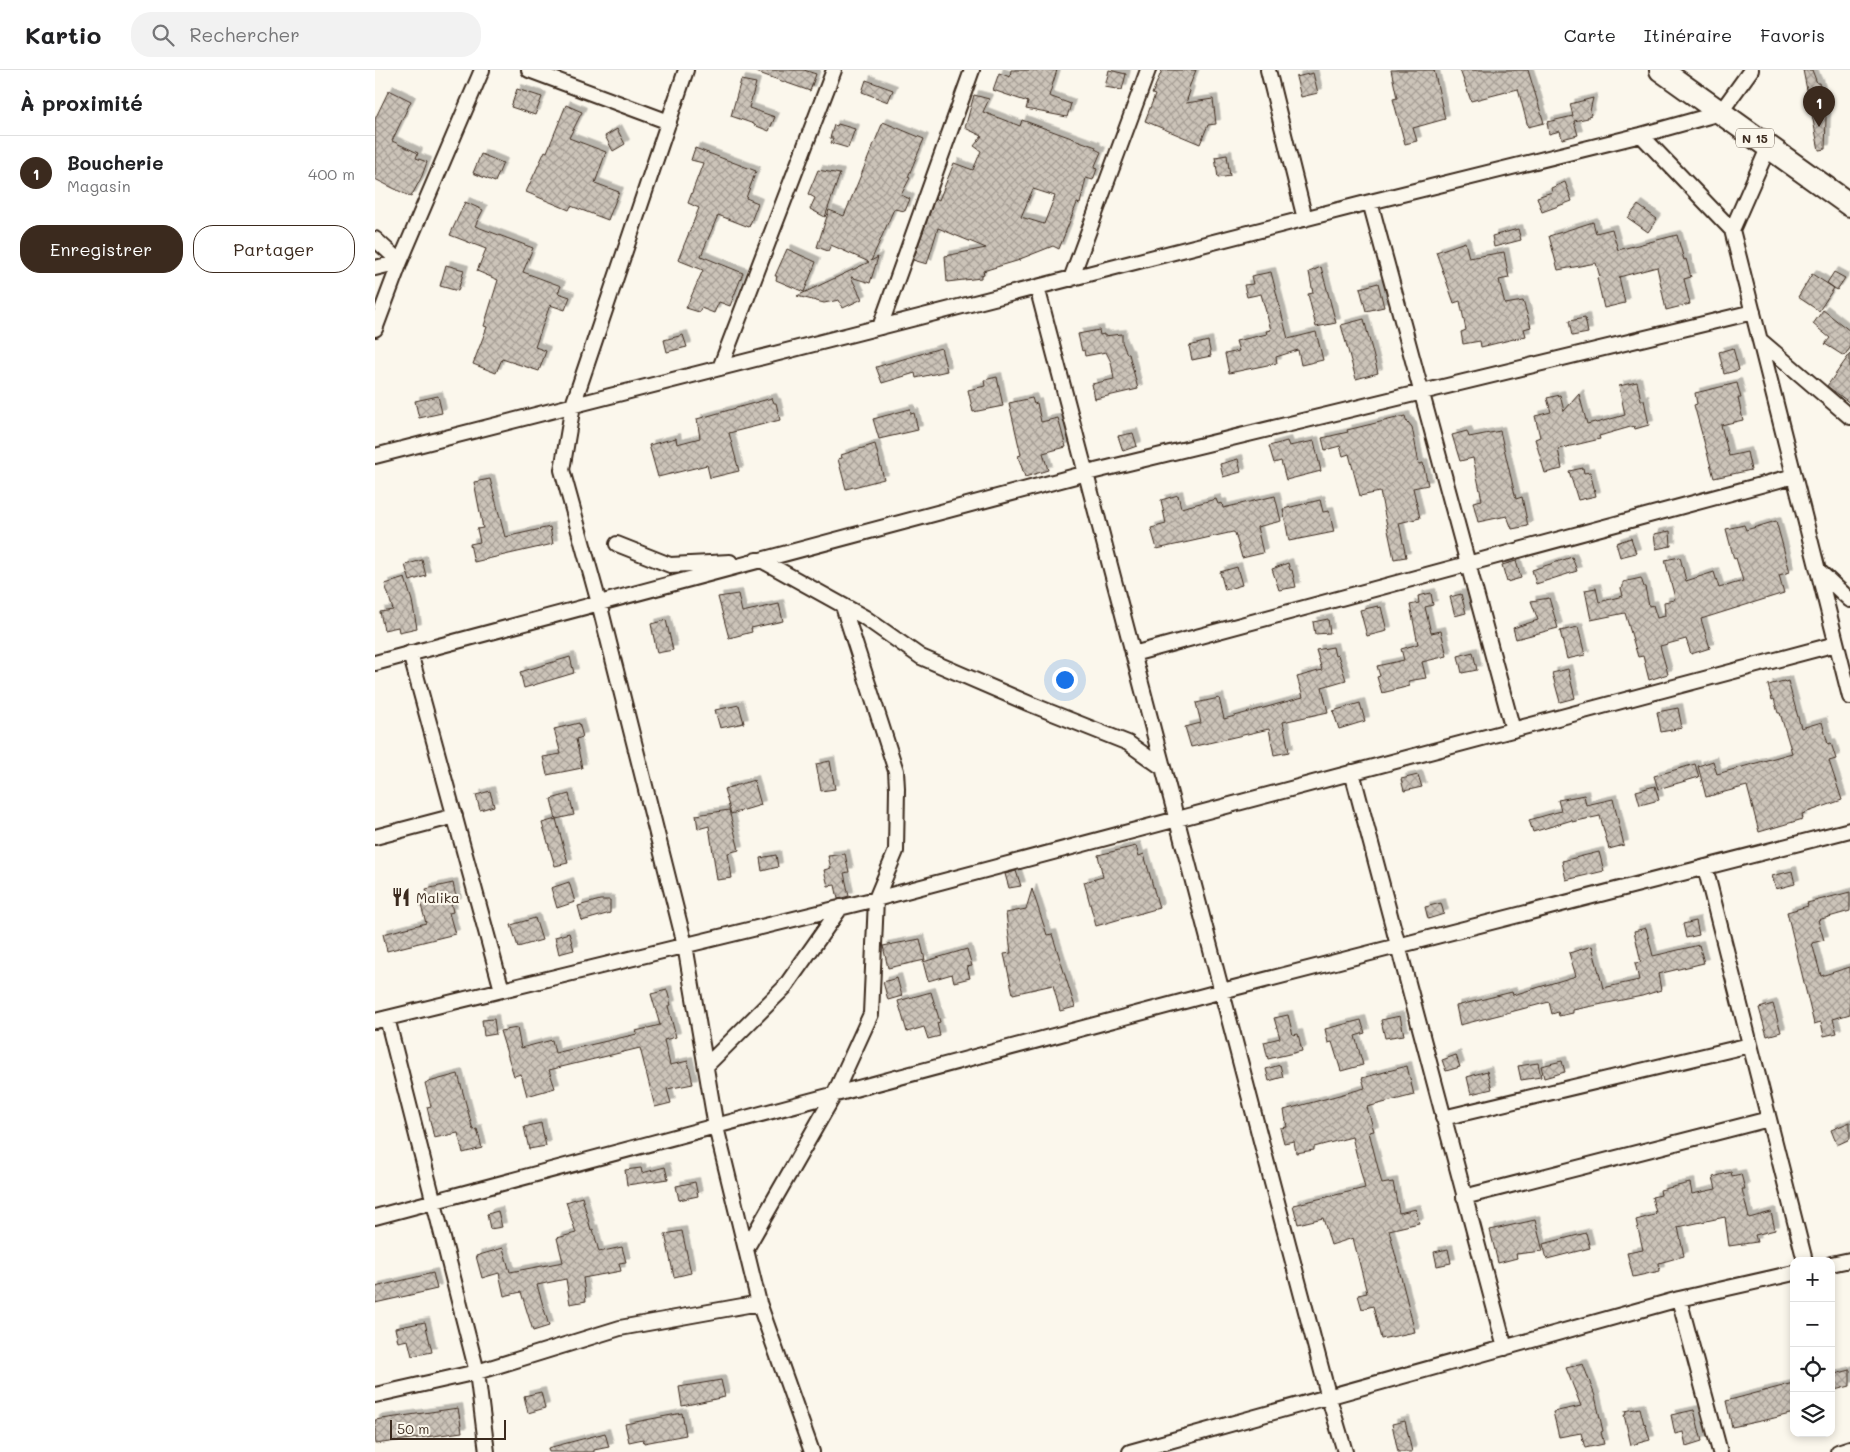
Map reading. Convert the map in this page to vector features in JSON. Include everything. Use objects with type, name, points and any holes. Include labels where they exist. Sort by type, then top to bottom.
[{"type":"main road","name":"N 15","points":[[1661,70],[1850,205]]},
{"type":"street","points":[[375,329],[400,262],[482,70]]},
{"type":"street","points":[[529,70],[669,122]]},
{"type":"street","points":[[686,70],[573,406],[562,470],[599,603],[685,945],[716,1127],[745,1249],[759,1303],[812,1452]]},
{"type":"street","points":[[720,368],[834,70]]},
{"type":"street","points":[[880,328],[972,70]]},
{"type":"street","points":[[1071,279],[1148,70]]},
{"type":"street","points":[[1268,70],[1305,219]]},
{"type":"street","points":[[375,456],[1371,202],[1641,136],[1720,113],[1751,70]]},
{"type":"street","points":[[1641,136],[1732,230],[1850,697]]},
{"type":"street","points":[[1732,230],[1768,148]]},
{"type":"street","points":[[1371,202],[1513,730]]},
{"type":"street","points":[[375,239],[400,262]]},
{"type":"street","points":[[375,268],[400,262]]},
{"type":"street","points":[[1037,287],[1329,1398],[1345,1452]]},
{"type":"street","points":[[375,662],[1087,473],[1753,312]]},
{"type":"street","points":[[1760,340],[1850,417]]},
{"type":"street","points":[[1133,654],[1794,476]]},
{"type":"street","points":[[617,544],[671,565],[761,560],[863,618],[921,657],[1030,704],[1128,743],[1163,768]]},
{"type":"street","points":[[1818,570],[1850,600]]},
{"type":"street","points":[[745,1249],[834,1095],[871,1014],[876,898],[896,851],[896,771],[843,606]]},
{"type":"street","points":[[487,1452],[477,1372],[433,1202],[381,1019],[876,898],[1837,644]]},
{"type":"street","points":[[410,653],[503,990]]},
{"type":"street","points":[[1352,772],[1505,1348]]},
{"type":"street","points":[[375,838],[455,816]]},
{"type":"street","points":[[375,1218],[1222,991],[1850,830]]},
{"type":"street","points":[[1705,867],[1804,1257]]},
{"type":"street","points":[[706,1066],[784,988],[841,907]]},
{"type":"street","points":[[1443,1118],[1750,1045]]},
{"type":"street","points":[[1464,1197],[1769,1119]]},
{"type":"street","points":[[1835,1263],[1850,1260]]},
{"type":"street","points":[[1130,1452],[1679,1299],[1790,1274]]},
{"type":"street","points":[[1679,1299],[1720,1452]]},
{"type":"street","points":[[375,1394],[477,1372],[621,1328],[759,1303]]},
{"type":"street","points":[[1838,1452],[1850,1448]]},
{"type":"building","points":[[756,70],[804,70],[816,74],[810,91],[756,72]]},
{"type":"building","points":[[1011,70],[1057,70],[1049,96],[1071,104],[1067,117],[1026,109],[1028,102],[993,90],[999,73],[1010,77]]},
{"type":"building","points":[[1109,70],[1126,74],[1122,90],[1105,87]]},
{"type":"building","points":[[1162,70],[1196,70],[1188,90],[1190,91],[1186,103],[1213,99],[1216,124],[1208,125],[1200,144],[1145,121],[1155,95],[1152,94]]},
{"type":"building","points":[[1391,70],[1434,70],[1445,119],[1413,128],[1417,141],[1405,144],[1393,99],[1397,98]]},
{"type":"building","points":[[1460,70],[1528,70],[1544,123],[1528,127],[1518,89],[1471,101]]},
{"type":"building","points":[[1803,70],[1812,70],[1817,83],[1819,83],[1826,118],[1825,149],[1819,150]]},
{"type":"building","points":[[1313,73],[1318,93],[1301,97],[1296,77]]},
{"type":"building","points":[[741,80],[756,83],[749,108],[775,117],[769,131],[731,116]]},
{"type":"building","points":[[866,80],[893,90],[888,102],[862,92]]},
{"type":"building","points":[[517,89],[542,97],[535,115],[511,107]]},
{"type":"building","points":[[389,90],[411,101],[392,141],[418,153],[416,158],[427,162],[411,197],[375,179],[375,119]]},
{"type":"building","points":[[974,95],[989,99],[983,112],[1020,126],[1022,120],[1096,147],[1095,149],[1101,152],[1094,168],[1097,169],[1093,180],[1086,178],[1080,204],[1077,203],[1059,249],[1053,246],[1020,260],[983,271],[984,274],[981,275],[981,278],[947,282],[945,256],[986,248],[938,228],[927,264],[913,260],[935,198],[939,200],[954,163],[973,170],[981,151],[974,146],[982,136],[965,128]],"holes":[[[1033,189],[1055,196],[1044,224],[1021,217]]]},
{"type":"building","points":[[1593,98],[1591,115],[1588,118],[1574,121],[1578,135],[1562,139],[1560,131],[1549,134],[1547,122],[1573,116],[1570,104]]},
{"type":"building","points":[[566,105],[582,112],[569,138],[606,152],[595,183],[619,192],[608,220],[571,206],[569,210],[526,192],[545,151],[547,152]]},
{"type":"building","points":[[883,122],[924,139],[908,177],[910,178],[901,195],[910,199],[905,211],[894,209],[871,261],[878,257],[870,283],[851,277],[862,299],[843,308],[839,300],[824,303],[797,296],[869,262],[831,245],[828,251],[817,247],[829,210],[844,216]]},
{"type":"building","points":[[838,124],[855,129],[848,148],[831,143],[833,138],[830,138],[834,125],[837,126]]},
{"type":"building","points":[[617,129],[625,144],[613,151],[605,136]]},
{"type":"building","points":[[695,148],[756,171],[746,198],[758,203],[749,227],[718,215],[701,256],[743,273],[730,306],[719,302],[714,313],[701,308],[699,312],[686,308],[703,270],[678,260],[699,208],[688,203],[703,163],[691,160]]},
{"type":"building","points":[[481,154],[503,163],[495,182],[473,173]]},
{"type":"building","points":[[1227,155],[1230,176],[1218,178],[1215,157]]},
{"type":"building","points":[[818,170],[840,174],[825,217],[810,209],[815,198],[808,194]]},
{"type":"building","points":[[1565,182],[1572,201],[1542,212],[1537,197],[1552,192],[1551,188]]},
{"type":"building","points":[[465,202],[483,210],[475,226],[533,248],[523,272],[561,286],[558,293],[570,297],[565,310],[550,305],[535,347],[546,351],[539,371],[502,359],[496,373],[473,364],[487,327],[484,326],[498,280],[477,271],[486,249],[450,235]]},
{"type":"building","points":[[1638,205],[1657,219],[1648,232],[1628,218]]},
{"type":"building","points":[[1593,222],[1596,233],[1612,229],[1618,250],[1677,235],[1691,277],[1684,279],[1690,304],[1666,310],[1657,267],[1619,277],[1625,303],[1604,308],[1597,278],[1600,277],[1596,263],[1558,270],[1549,236]]},
{"type":"building","points":[[1518,229],[1521,240],[1494,247],[1492,236]]},
{"type":"building","points":[[1465,242],[1469,258],[1504,252],[1509,278],[1499,280],[1505,304],[1523,301],[1531,327],[1524,329],[1526,336],[1481,347],[1480,341],[1463,344],[1461,332],[1466,330],[1460,301],[1454,303],[1436,252]]},
{"type":"building","points":[[787,249],[816,262],[804,292],[776,280],[777,276],[775,276]]},
{"type":"building","points":[[446,265],[464,270],[458,291],[440,286]]},
{"type":"building","points":[[1321,267],[1336,323],[1316,327],[1308,294],[1313,293],[1309,272]]},
{"type":"building","points":[[1271,272],[1288,339],[1316,332],[1323,360],[1301,365],[1298,350],[1276,357],[1277,363],[1229,373],[1225,354],[1239,351],[1236,341],[1267,334],[1266,331],[1271,330],[1261,294],[1247,297],[1244,285],[1253,284],[1251,276]]},
{"type":"building","points":[[1834,272],[1845,278],[1837,290],[1827,283]]},
{"type":"building","points":[[1812,274],[1834,288],[1819,311],[1798,297]]},
{"type":"building","points":[[1378,283],[1384,307],[1366,311],[1360,288]]},
{"type":"building","points":[[1823,310],[1850,331],[1850,348],[1844,356],[1825,344],[1830,338],[1813,324]]},
{"type":"building","points":[[1585,318],[1588,333],[1572,336],[1569,321]]},
{"type":"building","points":[[1364,319],[1378,373],[1356,379],[1341,325]]},
{"type":"building","points":[[1099,330],[1100,335],[1104,334],[1104,336],[1122,334],[1122,342],[1127,354],[1129,354],[1138,389],[1095,399],[1092,384],[1114,379],[1111,362],[1106,352],[1085,356],[1078,334]]},
{"type":"building","points":[[683,335],[687,347],[667,352],[664,340]]},
{"type":"building","points":[[1208,341],[1211,356],[1192,360],[1189,346]]},
{"type":"building","points":[[941,348],[947,371],[916,378],[915,373],[882,383],[876,367]]},
{"type":"building","points":[[1733,348],[1739,370],[1724,374],[1719,352]]},
{"type":"building","points":[[1850,354],[1850,403],[1827,386]]},
{"type":"building","points":[[997,377],[1003,406],[973,412],[968,390],[985,386],[984,380]]},
{"type":"building","points":[[1637,382],[1641,400],[1644,400],[1649,425],[1635,429],[1634,426],[1599,436],[1600,439],[1558,449],[1562,469],[1545,473],[1535,439],[1540,437],[1535,416],[1551,412],[1547,398],[1560,395],[1564,411],[1579,394],[1587,424],[1596,423],[1625,415],[1619,386]]},
{"type":"building","points":[[1737,383],[1741,398],[1738,398],[1743,420],[1721,425],[1729,456],[1747,452],[1751,470],[1714,478],[1694,405],[1697,404],[1695,393]]},
{"type":"building","points":[[438,396],[442,413],[419,418],[415,401]]},
{"type":"building","points":[[772,398],[774,403],[776,403],[780,420],[729,433],[739,471],[710,478],[707,465],[658,477],[649,445],[676,438],[677,444],[700,438],[697,419]]},
{"type":"building","points":[[1032,398],[1034,404],[1037,403],[1041,422],[1058,418],[1066,447],[1043,453],[1048,470],[1025,477],[1018,456],[1021,455],[1009,403]]},
{"type":"building","points":[[910,409],[911,414],[914,413],[918,430],[879,439],[873,419]]},
{"type":"building","points":[[1405,416],[1407,423],[1412,427],[1419,464],[1423,463],[1428,485],[1413,488],[1420,518],[1399,523],[1406,557],[1394,559],[1380,492],[1360,496],[1349,454],[1343,456],[1340,446],[1325,450],[1322,438]]},
{"type":"building","points":[[1467,431],[1469,437],[1500,431],[1516,499],[1522,497],[1528,526],[1512,529],[1507,516],[1478,522],[1473,502],[1482,500],[1473,458],[1460,461],[1452,435]]},
{"type":"building","points":[[1133,433],[1137,446],[1123,451],[1118,436]]},
{"type":"building","points":[[1287,441],[1289,446],[1314,441],[1321,471],[1286,480],[1281,461],[1274,463],[1269,446]]},
{"type":"building","points":[[875,444],[884,479],[846,489],[838,459],[842,458],[841,455]]},
{"type":"building","points":[[1238,459],[1241,472],[1223,477],[1220,464]]},
{"type":"building","points":[[1583,468],[1584,473],[1590,472],[1596,496],[1578,500],[1569,471]]},
{"type":"building","points":[[490,479],[505,537],[550,527],[553,544],[474,562],[470,544],[480,542],[477,529],[483,528],[474,482]]},
{"type":"building","points":[[1178,495],[1181,508],[1216,499],[1218,504],[1222,503],[1223,508],[1275,496],[1281,521],[1257,527],[1263,553],[1242,558],[1235,533],[1233,532],[1157,549],[1151,528],[1166,524],[1161,500]]},
{"type":"building","points":[[1320,500],[1323,512],[1329,511],[1334,532],[1289,541],[1283,509]]},
{"type":"building","points":[[1776,521],[1790,572],[1779,575],[1784,593],[1701,619],[1710,648],[1691,654],[1686,639],[1660,646],[1668,674],[1649,680],[1643,656],[1638,657],[1625,613],[1591,620],[1585,590],[1596,588],[1599,602],[1623,596],[1621,588],[1623,587],[1623,582],[1641,578],[1649,606],[1653,605],[1657,618],[1665,616],[1664,602],[1674,600],[1675,598],[1665,560],[1680,557],[1686,581],[1714,572],[1719,588],[1743,581],[1736,558],[1734,559],[1726,529],[1744,525],[1746,530]]},
{"type":"building","points":[[1670,531],[1671,546],[1656,549],[1654,534]]},
{"type":"building","points":[[1631,538],[1636,553],[1620,557],[1616,543]]},
{"type":"building","points":[[1572,557],[1577,571],[1536,584],[1532,570]]},
{"type":"building","points":[[422,560],[426,576],[410,581],[405,565]]},
{"type":"building","points":[[1516,561],[1521,578],[1507,582],[1502,565]]},
{"type":"building","points":[[1288,563],[1290,570],[1292,570],[1296,587],[1279,590],[1272,569]]},
{"type":"building","points":[[1237,567],[1242,585],[1225,590],[1220,572]]},
{"type":"building","points":[[405,578],[417,628],[399,632],[398,627],[384,630],[380,612],[393,610],[385,584]]},
{"type":"building","points":[[1431,593],[1433,605],[1425,607],[1431,633],[1441,631],[1447,656],[1422,662],[1426,678],[1408,681],[1410,686],[1382,693],[1377,677],[1380,676],[1377,666],[1404,660],[1401,649],[1418,644],[1410,605],[1419,603],[1418,596]]},
{"type":"building","points":[[738,594],[742,612],[779,604],[783,621],[751,628],[752,632],[729,638],[718,597]]},
{"type":"building","points":[[1461,594],[1466,613],[1455,616],[1450,597]]},
{"type":"building","points":[[1549,598],[1558,628],[1516,639],[1513,628],[1538,620],[1531,601]]},
{"type":"building","points":[[1378,606],[1378,608],[1381,607],[1387,631],[1367,636],[1360,610]]},
{"type":"building","points":[[1328,619],[1330,633],[1315,634],[1313,622]]},
{"type":"building","points":[[666,620],[673,650],[657,653],[651,624]]},
{"type":"building","points":[[1578,627],[1585,655],[1567,659],[1560,631]]},
{"type":"building","points":[[1333,647],[1335,656],[1338,655],[1346,680],[1322,687],[1328,712],[1283,722],[1289,752],[1274,755],[1269,729],[1191,747],[1185,727],[1201,723],[1196,703],[1219,698],[1224,719],[1303,697],[1297,677],[1322,670],[1316,650]]},
{"type":"building","points":[[1473,652],[1477,670],[1462,673],[1458,656]]},
{"type":"building","points":[[570,657],[574,673],[524,688],[520,672]]},
{"type":"building","points":[[1568,669],[1575,698],[1560,702],[1552,673]]},
{"type":"building","points":[[1788,681],[1801,728],[1822,722],[1828,744],[1831,743],[1836,759],[1829,761],[1842,800],[1802,814],[1803,819],[1759,832],[1747,786],[1706,797],[1698,766],[1713,761],[1717,774],[1792,753],[1780,713],[1778,713],[1774,699],[1772,700],[1768,685]]},
{"type":"building","points":[[1360,703],[1365,721],[1339,729],[1333,711]]},
{"type":"building","points":[[739,705],[744,723],[720,728],[715,710]]},
{"type":"building","points":[[1678,708],[1682,728],[1661,732],[1657,712]]},
{"type":"building","points":[[579,723],[583,737],[576,739],[582,768],[547,775],[543,757],[561,754],[554,729]]},
{"type":"building","points":[[830,761],[835,789],[821,791],[816,764]]},
{"type":"building","points":[[1695,764],[1699,777],[1658,789],[1654,776]]},
{"type":"building","points":[[1418,775],[1422,787],[1404,791],[1401,779]]},
{"type":"building","points":[[754,780],[761,805],[731,814],[724,789]]},
{"type":"building","points":[[1655,786],[1659,800],[1640,805],[1636,791]]},
{"type":"building","points":[[490,791],[494,806],[480,810],[476,795]]},
{"type":"building","points":[[569,794],[574,815],[556,819],[551,799]]},
{"type":"building","points":[[1584,795],[1586,805],[1613,799],[1624,845],[1609,849],[1600,816],[1572,822],[1572,820],[1533,832],[1529,820],[1561,811],[1558,800]]},
{"type":"building","points":[[729,810],[739,850],[728,853],[732,878],[717,880],[709,826],[698,829],[696,815]]},
{"type":"building","points":[[556,819],[568,863],[555,866],[542,823]]},
{"type":"building","points":[[1136,846],[1139,856],[1144,854],[1159,908],[1096,926],[1084,882],[1103,877],[1098,855]]},
{"type":"building","points":[[1599,852],[1604,871],[1566,880],[1562,861]]},
{"type":"building","points":[[845,854],[849,872],[844,873],[849,896],[838,899],[835,885],[828,886],[824,870],[831,868],[828,856]]},
{"type":"building","points":[[776,855],[778,867],[762,871],[760,858]]},
{"type":"building","points":[[1016,871],[1021,886],[1009,888],[1005,874]]},
{"type":"building","points":[[1792,871],[1795,884],[1776,889],[1772,876]]},
{"type":"building","points":[[569,882],[575,902],[557,908],[551,888]]},
{"type":"building","points":[[453,883],[457,902],[451,903],[453,912],[449,913],[455,934],[387,951],[383,934],[426,923],[420,902],[429,899],[426,889]]},
{"type":"building","points":[[1032,889],[1047,935],[1052,934],[1075,1007],[1060,1011],[1053,985],[1013,994],[1004,954],[1011,953],[1006,913],[1026,909]]},
{"type":"building","points":[[1850,892],[1850,911],[1818,920],[1824,940],[1812,943],[1821,976],[1850,967],[1850,1014],[1833,1019],[1837,1033],[1824,1036],[1821,1022],[1814,1024],[1787,912],[1808,906],[1807,903]]},
{"type":"building","points":[[600,900],[610,900],[610,913],[582,921],[578,906]]},
{"type":"building","points":[[1441,903],[1444,914],[1428,919],[1425,907]]},
{"type":"building","points":[[535,918],[542,940],[518,947],[511,925]]},
{"type":"building","points":[[1696,921],[1699,935],[1686,938],[1683,924]]},
{"type":"building","points":[[1646,928],[1653,956],[1699,945],[1704,963],[1658,974],[1661,990],[1642,996],[1573,1010],[1573,1013],[1559,1016],[1558,1012],[1552,1014],[1549,1002],[1460,1025],[1456,1006],[1512,992],[1513,995],[1576,976],[1569,953],[1592,946],[1603,988],[1639,980],[1635,963],[1641,962],[1634,931]]},
{"type":"building","points":[[569,933],[574,950],[559,954],[555,937]]},
{"type":"building","points":[[920,939],[925,960],[888,968],[883,946]]},
{"type":"building","points":[[967,949],[972,966],[967,967],[970,978],[954,982],[952,974],[928,981],[923,962]]},
{"type":"building","points":[[897,978],[902,996],[888,1000],[883,982]]},
{"type":"building","points":[[667,990],[671,1005],[668,1006],[676,1037],[664,1040],[670,1065],[688,1061],[693,1084],[667,1089],[671,1103],[655,1107],[640,1048],[549,1070],[555,1088],[527,1096],[521,1074],[514,1076],[500,1031],[517,1028],[521,1048],[552,1040],[555,1053],[637,1034],[636,1031],[660,1025],[651,994]]},
{"type":"building","points":[[931,992],[940,1022],[937,1023],[940,1036],[928,1039],[924,1027],[907,1032],[898,1001]]},
{"type":"building","points":[[1773,1004],[1781,1032],[1767,1036],[1759,1008]]},
{"type":"building","points":[[1288,1015],[1293,1035],[1298,1034],[1302,1051],[1268,1059],[1264,1042],[1280,1038],[1274,1018]]},
{"type":"building","points":[[1400,1016],[1404,1035],[1385,1038],[1381,1020]]},
{"type":"building","points":[[494,1019],[496,1034],[484,1036],[482,1020]]},
{"type":"building","points":[[1361,1020],[1365,1033],[1355,1036],[1363,1065],[1341,1071],[1332,1042],[1328,1043],[1325,1029]]},
{"type":"building","points":[[1456,1055],[1460,1067],[1446,1071],[1442,1060]]},
{"type":"building","points":[[1562,1061],[1565,1072],[1544,1078],[1541,1066]]},
{"type":"building","points":[[1538,1063],[1541,1077],[1521,1080],[1518,1066]]},
{"type":"building","points":[[1280,1065],[1283,1077],[1269,1081],[1266,1069]]},
{"type":"building","points":[[1407,1066],[1414,1095],[1367,1107],[1374,1131],[1369,1132],[1382,1184],[1393,1182],[1399,1213],[1416,1209],[1419,1223],[1389,1230],[1415,1332],[1381,1339],[1373,1306],[1362,1309],[1358,1295],[1367,1293],[1353,1238],[1331,1245],[1323,1218],[1298,1224],[1293,1205],[1365,1188],[1352,1137],[1314,1147],[1314,1150],[1296,1153],[1294,1141],[1284,1143],[1280,1128],[1287,1127],[1284,1110],[1365,1088],[1362,1078]]},
{"type":"building","points":[[1487,1071],[1492,1089],[1471,1094],[1467,1077]]},
{"type":"building","points":[[458,1074],[473,1130],[477,1129],[482,1148],[463,1153],[458,1133],[434,1138],[427,1107],[431,1106],[425,1083]]},
{"type":"building","points":[[1850,1122],[1850,1139],[1837,1145],[1831,1130]]},
{"type":"building","points":[[541,1123],[546,1146],[529,1149],[524,1127]]},
{"type":"building","points":[[665,1167],[668,1179],[627,1185],[625,1170],[641,1168],[642,1173]]},
{"type":"building","points":[[1731,1172],[1732,1176],[1741,1174],[1745,1189],[1742,1189],[1749,1218],[1771,1212],[1775,1230],[1755,1235],[1757,1242],[1729,1246],[1725,1217],[1678,1227],[1684,1256],[1659,1263],[1660,1271],[1633,1277],[1627,1253],[1643,1250],[1636,1220],[1656,1213],[1652,1197],[1661,1195],[1660,1190],[1690,1183],[1692,1194],[1716,1189],[1713,1177]]},
{"type":"building","points":[[695,1182],[698,1196],[679,1200],[676,1186]]},
{"type":"building","points":[[582,1197],[599,1252],[622,1247],[626,1262],[619,1263],[621,1271],[583,1278],[586,1301],[570,1304],[566,1279],[537,1285],[549,1326],[533,1331],[521,1292],[504,1296],[499,1273],[482,1278],[476,1256],[503,1248],[510,1272],[563,1262],[557,1238],[576,1233],[566,1202]]},
{"type":"building","points":[[498,1211],[502,1227],[490,1229],[487,1214]]},
{"type":"building","points":[[1535,1220],[1543,1251],[1516,1254],[1517,1258],[1498,1263],[1490,1230]]},
{"type":"building","points":[[682,1231],[691,1273],[674,1277],[665,1234]]},
{"type":"building","points":[[1586,1233],[1590,1248],[1547,1259],[1543,1244]]},
{"type":"building","points":[[1448,1249],[1451,1263],[1437,1266],[1434,1252]]},
{"type":"building","points":[[433,1273],[437,1289],[375,1303],[375,1287]]},
{"type":"building","points":[[425,1322],[432,1352],[412,1356],[408,1340],[398,1342],[395,1328]]},
{"type":"building","points":[[1583,1364],[1595,1396],[1604,1444],[1585,1448],[1581,1433],[1559,1437],[1553,1412],[1581,1406],[1566,1368]]},
{"type":"building","points":[[1850,1370],[1850,1386],[1835,1390],[1835,1374]]},
{"type":"building","points":[[721,1380],[725,1397],[682,1406],[679,1387]]},
{"type":"building","points":[[1790,1384],[1790,1414],[1732,1427],[1726,1401]]},
{"type":"building","points":[[541,1392],[545,1408],[528,1413],[524,1396]]},
{"type":"building","points":[[458,1408],[462,1432],[375,1444],[375,1420]]},
{"type":"building","points":[[1640,1408],[1650,1440],[1631,1445],[1624,1415],[1626,1415],[1625,1411]]},
{"type":"building","points":[[1694,1410],[1702,1441],[1686,1446],[1683,1432],[1675,1434],[1671,1415]]},
{"type":"building","points":[[682,1413],[686,1435],[644,1443],[643,1439],[629,1442],[625,1424]]},
{"type":"building","points":[[1405,1421],[1412,1452],[1398,1452],[1392,1424]]},
{"type":"building","points":[[605,1433],[609,1447],[594,1450],[594,1452],[549,1452],[548,1448]]},
{"type":"place","name":"Boucherie","points":[[1819,127]]},
{"type":"place","name":"Malika","points":[[401,897]]}]
